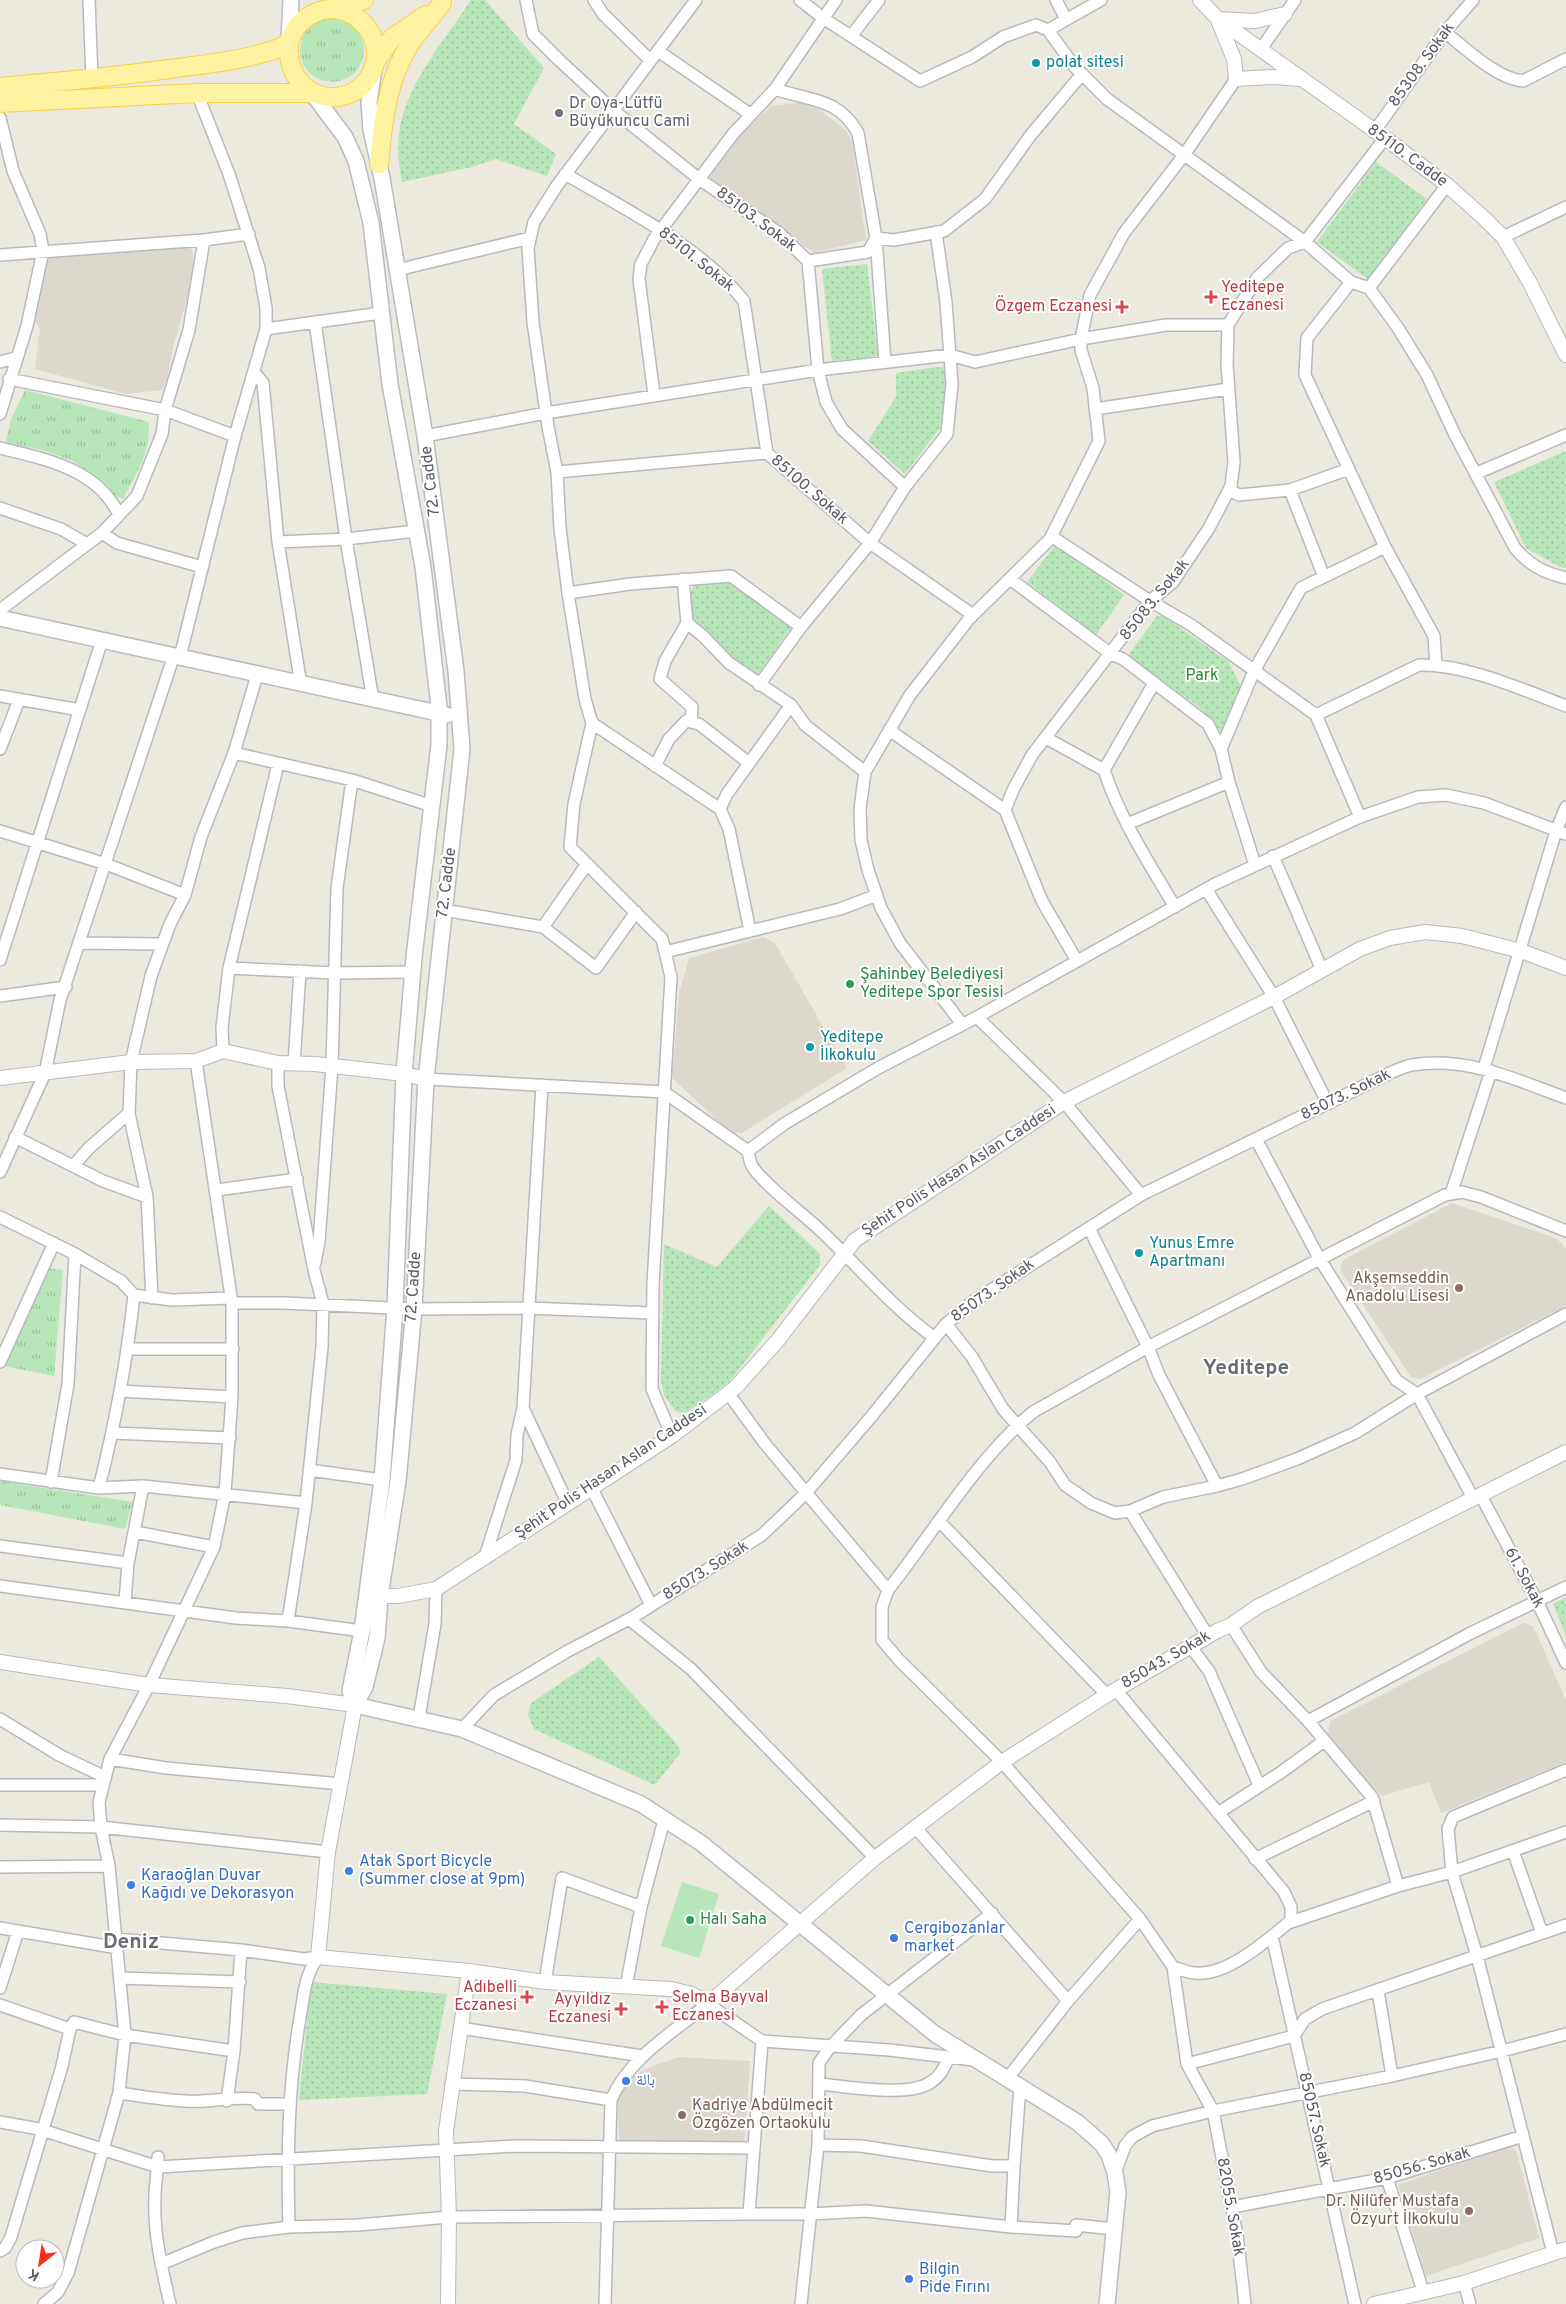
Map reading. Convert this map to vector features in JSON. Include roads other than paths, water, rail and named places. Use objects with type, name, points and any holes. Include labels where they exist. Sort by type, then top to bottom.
[{"type":"main road","points":[[291,0],[288,56],[292,71],[300,84],[312,93],[345,137],[356,161],[371,224],[390,384],[423,567],[439,714],[439,745],[413,972],[404,1074],[395,1308],[382,1480],[362,1631],[350,1691],[355,1706],[419,1718],[462,1729],[641,1804],[702,1843],[935,2034],[1077,2122],[1093,2136],[1109,2155],[1115,2173],[1118,2192],[1107,2304]]},
{"type":"main road","points":[[0,87],[199,65],[252,56],[278,49],[289,41],[296,28],[306,17],[329,5],[364,0]]},
{"type":"main road","points":[[375,62],[392,38],[444,2]]},
{"type":"main road","points":[[378,164],[386,101],[396,72],[411,43],[444,2]]},
{"type":"main road","points":[[0,103],[197,93],[312,93],[325,97],[339,97],[352,93],[371,74],[375,62],[376,47],[371,33],[362,21],[350,13],[329,5]]},
{"type":"main road","name":"72. Cadde","points":[[355,1706],[365,1687],[377,1638],[380,1596],[398,1481],[414,1309],[426,1079],[462,749],[456,671],[425,436],[369,115],[375,62]]},
{"type":"main road","points":[[0,82],[30,84]]},
{"type":"main road","points":[[0,618],[460,718]]},
{"type":"street","points":[[88,0],[92,78]]},
{"type":"street","name":"85103. Sokak","points":[[526,0],[534,34],[613,110],[699,179],[778,233],[808,261],[818,370],[826,402],[842,429],[906,487]]},
{"type":"street","points":[[594,0],[603,14],[650,60]]},
{"type":"street","points":[[672,1436],[652,1389],[652,1313],[671,977],[662,939],[570,847],[574,804],[592,723],[585,700],[568,593],[560,528],[557,472],[546,413],[533,322],[528,248],[534,222],[565,174],[696,0]]},
{"type":"street","points":[[800,0],[823,18],[920,81],[972,57],[1003,37],[1036,26],[1048,30],[1082,74],[1107,99],[1305,242],[1351,282],[1369,288],[1398,328],[1427,376],[1515,548],[1527,562],[1548,574],[1566,578]]},
{"type":"street","points":[[654,396],[639,279],[641,264],[661,230],[750,114],[775,89],[836,0]]},
{"type":"street","points":[[851,36],[879,0]]},
{"type":"street","points":[[1056,0],[1066,19]]},
{"type":"street","points":[[1048,30],[1101,0]]},
{"type":"street","name":"85110. Cadde","points":[[1200,0],[1218,19],[1447,185],[1502,237],[1530,283],[1564,347]]},
{"type":"street","points":[[1261,49],[1295,0]]},
{"type":"street","name":"85308. Sokak","points":[[1380,135],[1445,32],[1472,0]]},
{"type":"street","points":[[962,1024],[900,943],[877,895],[861,840],[860,808],[865,772],[910,695],[973,615],[1050,539],[1099,440],[1093,388],[1081,350],[1081,339],[1090,295],[1124,233],[1184,156],[1236,79],[1234,59],[1218,19],[1254,21],[1285,14]]},
{"type":"street","points":[[1445,32],[1496,72],[1516,80],[1523,81],[1566,59]]},
{"type":"street","points":[[658,50],[750,114]]},
{"type":"street","points":[[876,238],[894,240],[944,231],[985,199],[1030,136],[1082,74]]},
{"type":"street","points":[[1236,79],[1274,77],[1300,79]]},
{"type":"street","points":[[775,89],[827,103],[850,119],[858,133],[876,238],[884,362]]},
{"type":"street","points":[[1,1168],[44,1073],[60,1000],[177,656],[235,436],[266,329],[266,308],[259,268],[229,174],[197,93]]},
{"type":"street","points":[[0,118],[13,171],[40,234],[43,251],[27,326],[0,414]]},
{"type":"street","name":"85083. Sokak","points":[[1005,810],[1013,790],[1032,755],[1150,601],[1173,582],[1209,528],[1229,490],[1234,462],[1226,364],[1228,325],[1257,278],[1288,248],[1305,242],[1380,135]]},
{"type":"street","name":"85101. Sokak","points":[[565,174],[661,230],[729,283],[744,301],[767,454]]},
{"type":"street","points":[[1369,288],[1447,185]]},
{"type":"street","points":[[1502,237],[1566,207]]},
{"type":"street","points":[[759,685],[801,627],[870,543],[906,487],[946,434],[952,384],[936,232]]},
{"type":"street","points":[[0,255],[204,240],[249,234]]},
{"type":"street","points":[[397,270],[530,238]]},
{"type":"street","points":[[808,261],[868,252],[876,238]]},
{"type":"street","points":[[0,610],[20,597],[102,533],[137,496],[162,434],[165,410],[188,330],[204,240]]},
{"type":"street","points":[[1351,282],[1306,338],[1305,375],[1384,547],[1434,636],[1436,665]]},
{"type":"street","points":[[266,329],[381,313]]},
{"type":"street","points":[[315,322],[346,539],[373,700]]},
{"type":"street","points":[[425,436],[546,413],[818,370],[950,355],[975,362],[1081,339],[1166,324],[1228,325]]},
{"type":"street","points":[[0,362],[16,358]]},
{"type":"street","points":[[254,372],[263,383],[278,542],[301,684]]},
{"type":"street","points":[[10,379],[165,410],[235,436]]},
{"type":"street","points":[[1095,409],[1228,388]]},
{"type":"street","points":[[1477,473],[1566,435]]},
{"type":"street","points":[[0,448],[66,466],[94,481],[112,500],[119,515]]},
{"type":"street","name":"85100. Sokak","points":[[557,472],[767,454],[870,543],[973,615]]},
{"type":"street","points":[[1229,490],[1239,495],[1290,490],[1349,469]]},
{"type":"street","points":[[1290,490],[1324,577]]},
{"type":"street","points":[[0,508],[61,530],[87,544]]},
{"type":"street","points":[[278,542],[346,539],[416,531]]},
{"type":"street","points":[[102,533],[116,543],[202,567]]},
{"type":"street","points":[[1050,539],[1054,538],[1150,601],[1191,625],[1316,715],[1360,817]]},
{"type":"street","points":[[1221,748],[1254,671],[1301,588],[1384,547]]},
{"type":"street","points":[[568,593],[683,579],[731,576],[801,627]]},
{"type":"street","points":[[683,579],[688,623],[665,660],[660,679],[692,707],[692,721]]},
{"type":"street","points":[[1010,579],[1111,654],[1123,659],[1208,724],[1221,748],[1229,782],[1255,865]]},
{"type":"street","points":[[688,623],[729,663],[791,705],[805,725],[865,772]]},
{"type":"street","points":[[0,960],[102,640]]},
{"type":"street","points":[[1316,715],[1418,665],[1436,665],[1494,680],[1566,706]]},
{"type":"street","points":[[152,1298],[147,1197],[129,1113],[131,1062],[151,976],[162,944],[185,896],[201,837],[234,753],[256,675]]},
{"type":"street","points":[[1104,770],[1154,683]]},
{"type":"street","points":[[0,696],[80,710]]},
{"type":"street","points":[[0,749],[19,700]]},
{"type":"street","points":[[720,809],[727,794],[791,705]]},
{"type":"street","points":[[655,766],[670,739],[686,721],[699,724],[749,763]]},
{"type":"street","points":[[592,723],[720,809],[729,829],[750,931]]},
{"type":"street","points":[[889,730],[1005,810],[1042,901],[1077,962]]},
{"type":"street","points":[[1046,738],[1104,770],[1112,794],[1127,824],[1175,907]]},
{"type":"street","points":[[234,753],[352,780],[432,806]]},
{"type":"street","points":[[223,1051],[222,1019],[229,968],[278,764]]},
{"type":"street","points":[[314,1270],[319,1242],[332,1066],[337,888],[352,780]]},
{"type":"street","points":[[1127,824],[1229,782]]},
{"type":"street","points":[[748,1151],[784,1124],[878,1068],[977,1017],[1206,889],[1273,856],[1360,817],[1418,796],[1446,795],[1484,803],[1561,833]]},
{"type":"street","points":[[1451,1194],[1521,951],[1561,833],[1566,807]]},
{"type":"street","points":[[0,831],[106,864],[185,896]]},
{"type":"street","points":[[1273,856],[1322,970]]},
{"type":"street","points":[[543,927],[587,864]]},
{"type":"street","points":[[1206,889],[1274,997],[1328,1104]]},
{"type":"street","points":[[665,952],[840,909],[877,895]]},
{"type":"street","points":[[444,910],[543,927],[596,968],[636,912]]},
{"type":"street","name":"Şehit Polis Hasan Aslan Caddesi","points":[[380,1596],[398,1596],[436,1589],[567,1502],[672,1436],[728,1392],[778,1340],[854,1240],[1064,1102],[1274,997],[1360,949],[1390,938],[1426,932],[1462,936],[1521,951],[1566,968]]},
{"type":"street","points":[[79,943],[162,944]]},
{"type":"street","points":[[229,968],[334,973],[413,972]]},
{"type":"street","points":[[294,1064],[300,971]]},
{"type":"street","points":[[0,996],[66,987]]},
{"type":"street","points":[[977,1017],[1064,1102],[1141,1195]]},
{"type":"street","points":[[0,1078],[131,1062],[196,1061],[223,1051],[278,1063],[332,1066],[404,1074],[426,1079],[664,1092],[748,1151],[752,1166],[764,1179],[844,1252],[878,1290],[918,1326],[935,1338]]},
{"type":"street","points":[[44,2304],[58,2292],[68,2273],[119,2093],[125,2035],[109,1866],[101,1827],[99,1802],[110,1760],[149,1685],[214,1547],[224,1494],[232,1397],[232,1301],[217,1190],[196,1061]]},
{"type":"street","points":[[278,1063],[278,1086],[314,1270],[323,1304],[322,1347],[306,1503],[288,1621]]},
{"type":"street","name":"85073. Sokak","points":[[462,1729],[494,1695],[566,1652],[628,1620],[762,1535],[805,1494],[871,1417],[946,1324],[974,1301],[1141,1195],[1390,1073],[1411,1065],[1446,1064],[1487,1069],[1566,1098]]},
{"type":"street","points":[[485,1557],[516,1460],[517,1435],[523,1408],[542,1085]]},
{"type":"street","points":[[74,1165],[89,1148],[129,1113]]},
{"type":"street","points":[[15,1137],[103,1181],[147,1197]]},
{"type":"street","points":[[1256,1139],[1319,1258],[1396,1380],[1417,1394]]},
{"type":"street","points":[[217,1190],[297,1179]]},
{"type":"street","points":[[1566,1231],[1481,1197],[1462,1192],[1451,1194],[1319,1258],[1148,1347],[1033,1412],[1017,1425],[970,1481],[888,1590],[882,1607],[882,1640],[899,1660],[1002,1762],[1140,1919],[1173,1966],[1187,2064],[1294,2036],[1305,2018],[1322,2008],[1378,1991],[1566,1925]]},
{"type":"street","points":[[0,1217],[75,1254],[121,1282],[134,1295],[152,1298],[414,1309],[528,1308],[652,1313]]},
{"type":"street","points":[[1089,1228],[1148,1347],[1159,1375],[1217,1486]]},
{"type":"street","points":[[0,1362],[54,1243]]},
{"type":"street","points":[[51,1482],[68,1384],[75,1254]]},
{"type":"street","points":[[99,1488],[113,1432],[128,1349],[134,1295]]},
{"type":"street","points":[[946,1324],[972,1357],[1003,1409],[1050,1462],[1065,1484],[1091,1502],[1115,1513],[1130,1511],[1163,1497],[1217,1486],[1297,1459],[1355,1433],[1417,1394],[1566,1314]]},
{"type":"street","points":[[128,1349],[233,1349]]},
{"type":"street","points":[[120,1390],[232,1397]]},
{"type":"street","points":[[728,1392],[766,1445],[805,1494],[888,1590]]},
{"type":"street","name":"61. Sokak","points":[[1417,1394],[1537,1601],[1566,1663]]},
{"type":"street","points":[[523,1408],[567,1502]]},
{"type":"street","points":[[113,1432],[230,1438]]},
{"type":"street","name":"85043. Sokak","points":[[708,2004],[875,1858],[1002,1762],[1111,1692],[1190,1646],[1231,1625],[1257,1607],[1566,1452]]},
{"type":"street","points":[[309,1470],[382,1480]]},
{"type":"street","points":[[0,1474],[99,1488],[143,1486],[306,1503]]},
{"type":"street","points":[[125,1602],[128,1563],[143,1486]]},
{"type":"street","points":[[591,1487],[651,1605]]},
{"type":"street","points":[[1130,1511],[1208,1636]]},
{"type":"street","points":[[940,1521],[1111,1692],[1218,1813],[1284,1892],[1291,1907],[1291,1920],[1251,1952],[1214,1971],[1194,1973],[1173,1966]]},
{"type":"street","points":[[134,1532],[214,1547]]},
{"type":"street","points":[[0,1546],[128,1563]]},
{"type":"street","points":[[0,1586],[236,1618],[288,1621],[362,1631]]},
{"type":"street","points":[[1308,1721],[1469,1634],[1566,1587]]},
{"type":"street","points":[[419,1718],[435,1624],[436,1589]]},
{"type":"street","points":[[628,1620],[691,1669],[875,1858]]},
{"type":"street","points":[[1231,1625],[1261,1672],[1308,1721],[1361,1782],[1374,1801],[1398,1886]]},
{"type":"street","points":[[1190,1646],[1208,1671],[1259,1785]]},
{"type":"street","points":[[0,1662],[149,1685],[286,1696],[355,1706],[328,1852],[318,1957],[308,1972],[294,2048],[287,2158],[289,2227]]},
{"type":"street","points":[[0,1719],[104,1781]]},
{"type":"street","points":[[1218,1813],[1280,1773],[1324,1741]]},
{"type":"street","points":[[110,1760],[166,1768],[341,1784]]},
{"type":"street","points":[[1374,2304],[1423,2291],[1464,2283],[1563,2251],[1523,2136],[1477,1956],[1452,1872],[1448,1828],[1453,1817],[1566,1770]]},
{"type":"street","points":[[0,1785],[104,1781]]},
{"type":"street","points":[[1255,1859],[1374,1801]]},
{"type":"street","points":[[626,1987],[641,1907],[664,1820]]},
{"type":"street","points":[[0,1826],[101,1827],[328,1852]]},
{"type":"street","points":[[915,1827],[1068,2000]]},
{"type":"street","points":[[1288,1922],[1398,1886],[1452,1872],[1566,1832]]},
{"type":"street","points":[[1513,1850],[1542,1933]]},
{"type":"street","points":[[0,1867],[109,1866]]},
{"type":"street","points":[[545,1982],[562,1878],[641,1907]]},
{"type":"street","points":[[801,2304],[818,2145],[819,2063],[830,2047],[861,2015],[992,1913]]},
{"type":"street","points":[[1007,2079],[1068,2000],[1140,1919]]},
{"type":"street","points":[[0,1928],[117,1943],[241,1950],[304,1959],[318,1957],[469,1971],[545,1982],[671,1989],[692,1994],[762,2041],[977,2060]]},
{"type":"street","points":[[0,1988],[18,1931]]},
{"type":"street","name":"85057. Sokak","points":[[1272,1936],[1355,2304]]},
{"type":"street","points":[[227,2100],[234,2051],[241,1950]]},
{"type":"street","points":[[448,2304],[449,2217],[446,2131],[469,1971]]},
{"type":"street","points":[[120,1978],[240,1982]]},
{"type":"street","points":[[1378,1991],[1392,2076]]},
{"type":"street","points":[[606,2304],[611,2100],[618,2083],[642,2056],[708,2004]]},
{"type":"street","points":[[0,2005],[70,2029]]},
{"type":"street","points":[[0,2251],[5,2248],[10,2237],[62,2066],[70,2029],[74,2022],[125,2035],[234,2051]]},
{"type":"street","points":[[460,2028],[642,2056]]},
{"type":"street","points":[[1115,2173],[1124,2146],[1132,2136],[1152,2126],[1213,2111],[1392,2076],[1502,2051],[1566,2034]]},
{"type":"street","points":[[750,2214],[753,2148],[762,2041]]},
{"type":"street","points":[[819,2084],[910,2090],[931,2083],[942,2072],[949,2057]]},
{"type":"street","name":"82055. Sokak","points":[[1187,2064],[1213,2111],[1237,2235],[1245,2304]]},
{"type":"street","points":[[452,2084],[525,2086],[611,2100]]},
{"type":"street","points":[[1011,2227],[1020,2087]]},
{"type":"street","points":[[119,2093],[186,2102],[227,2100],[241,2097],[255,2100],[258,2104],[288,2104],[290,2108]]},
{"type":"street","points":[[0,2122],[43,2130],[103,2150],[158,2162],[447,2152],[514,2146],[753,2148]]},
{"type":"street","name":"85056. Sokak","points":[[1232,2207],[1387,2178],[1523,2136]]},
{"type":"street","points":[[818,2145],[861,2146],[992,2166],[1014,2166]]},
{"type":"street","points":[[158,2162],[155,2222],[160,2264],[170,2304]]},
{"type":"street","points":[[1387,2178],[1423,2291]]},
{"type":"street","points":[[160,2264],[242,2233],[289,2227],[358,2225],[449,2217],[608,2214],[810,2214],[866,2211],[1011,2227],[1076,2231],[1076,2225],[1114,2229]]},
{"type":"street","points":[[1464,2283],[1470,2304]]},
{"type":"place","name":"polat sitesi","points":[[1036,63]]},
{"type":"place","name":"Dr Oya-Lütfü Büyükuncu Cami","points":[[559,113]]},
{"type":"place","name":"Yeditepe Eczanesi","points":[[1211,297]]},
{"type":"place","name":"Özgem Eczanesi","points":[[1122,307]]},
{"type":"place","name":"Şahinbey Belediyesi Yeditepe Spor Tesisi","points":[[850,984]]},
{"type":"place","name":"Yeditepe İlkokulu","points":[[810,1047]]},
{"type":"place","name":"Yunus Emre Apartmanı","points":[[1139,1253]]},
{"type":"place","name":"Akşemseddin Anadolu Lisesi","points":[[1459,1288]]},
{"type":"place","name":"Atak Sport Bicycle (Summer close at 9pm)","points":[[349,1871]]},
{"type":"place","name":"Karaoğlan Duvar Kağıdı ve Dekorasyon","points":[[131,1885]]},
{"type":"place","name":"Halı Saha","points":[[690,1920]]},
{"type":"place","name":"Cergibozanlar market","points":[[894,1938]]},
{"type":"place","name":"Adıbelli Eczanesi","points":[[527,1997]]},
{"type":"place","name":"Selma Bayval Eczanesi","points":[[662,2007]]},
{"type":"place","name":"Ayyıldız Eczanesi","points":[[621,2009]]},
{"type":"place","name":"بالة","points":[[626,2081]]},
{"type":"place","name":"Kadriye Abdülmecit Özgözen Ortaokulu","points":[[682,2115]]},
{"type":"place","name":"Dr. Nilüfer Mustafa Özyurt İlkokulu","points":[[1469,2211]]},
{"type":"place","name":"Bilgin Pide Fırını","points":[[909,2279]]},
{"type":"district","name":"Yeditepe","points":[[1246,1368]]},
{"type":"district","name":"Deniz","points":[[131,1942]]},
{"type":"park label","name":"Park","points":[[1202,676]]}]
